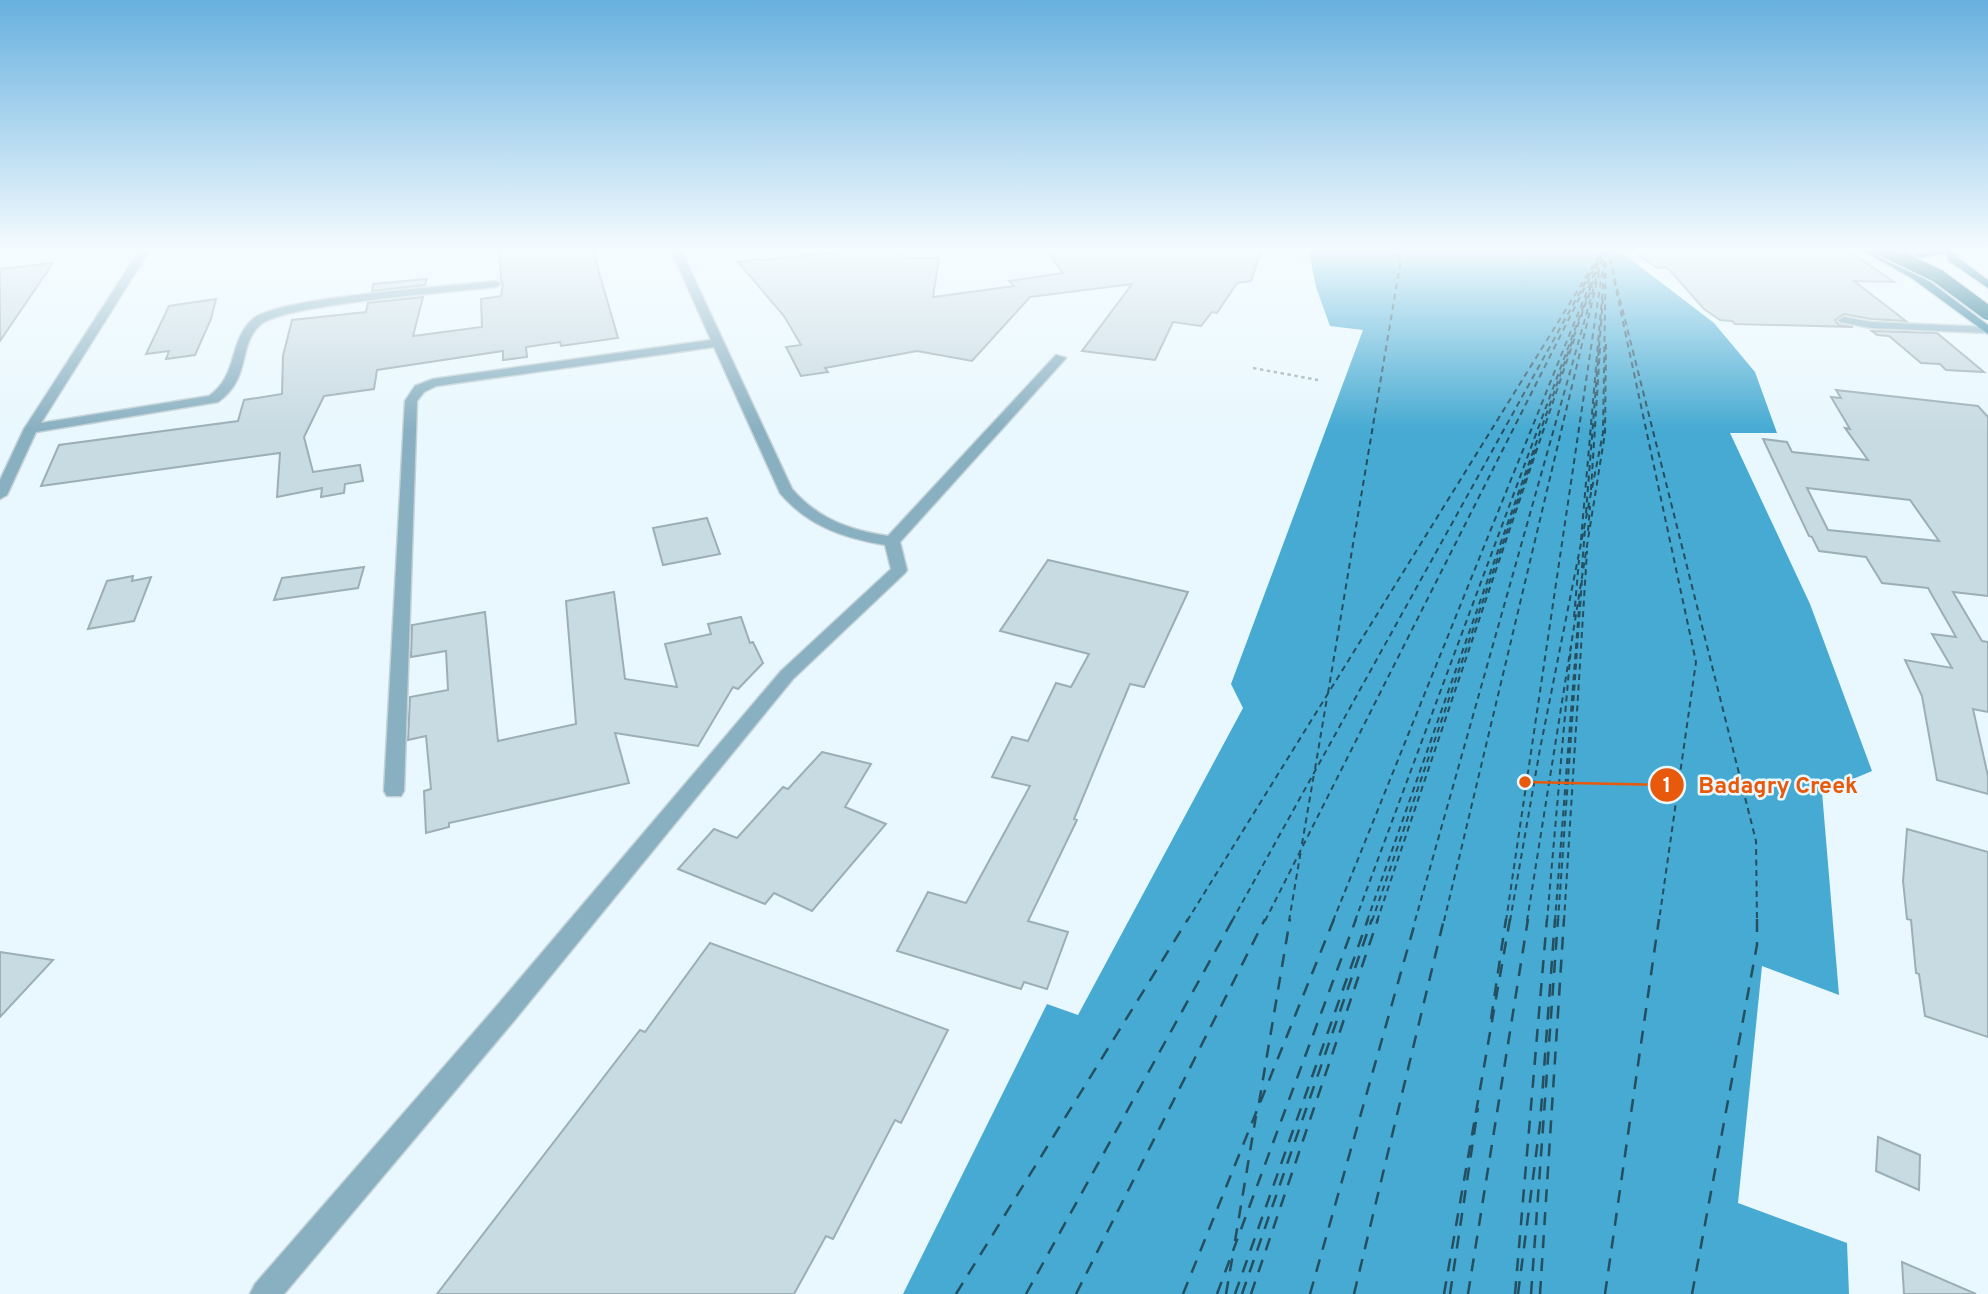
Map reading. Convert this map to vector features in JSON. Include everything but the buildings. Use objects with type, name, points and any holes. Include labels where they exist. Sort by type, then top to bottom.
[{"type":"main road","points":[[1959,308],[1988,330]]},
{"type":"street","points":[[0,495],[30,429],[107,308]]},
{"type":"street","points":[[30,429],[213,399],[226,393],[234,379],[249,329],[260,318],[292,308]]},
{"type":"street","points":[[702,308],[785,490],[798,507],[823,523],[857,536],[892,541]]},
{"type":"street","points":[[1844,320],[1871,326],[1988,330]]},
{"type":"street","points":[[394,791],[411,401],[419,389],[433,383],[718,343]]},
{"type":"street","points":[[892,541],[1060,358]]},
{"type":"street","points":[[265,1294],[504,1015],[787,676],[899,570],[892,541]]},
{"type":"path","points":[[1253,368],[1318,380]]},
{"type":"water","points":[[1324,308],[1695,308],[1714,323],[1755,372],[1777,433],[1730,433],[1810,604],[1872,771],[1822,792],[1839,995],[1762,966],[1738,1203],[1847,1243],[1849,1294],[903,1294],[1047,1004],[1078,1015],[1243,708],[1231,684],[1363,330],[1330,326]]},
{"type":"ferry route","points":[[1328,693],[1393,308]]},
{"type":"ferry route","points":[[1187,921],[1567,308]]},
{"type":"ferry route","points":[[1232,921],[1571,308]]},
{"type":"ferry route","points":[[1265,921],[1574,308]]},
{"type":"ferry route","points":[[1333,921],[1580,308]]},
{"type":"ferry route","points":[[1355,921],[1583,308]]},
{"type":"ferry route","points":[[1581,317],[1584,308]]},
{"type":"ferry route","points":[[1415,921],[1588,308]]},
{"type":"ferry route","points":[[1444,921],[1591,308]]},
{"type":"ferry route","points":[[1506,921],[1597,308]]},
{"type":"ferry route","points":[[1581,540],[1601,308]]},
{"type":"ferry route","points":[[1586,513],[1602,308]]},
{"type":"ferry route","points":[[1510,921],[1540,749],[1603,433],[1605,308]]},
{"type":"ferry route","points":[[1620,308],[1696,662],[1659,921]]},
{"type":"ferry route","points":[[1622,308],[1756,841],[1757,921]]},
{"type":"ferry route","points":[[1367,921],[1580,319]]},
{"type":"ferry route","points":[[1377,921],[1576,334]]},
{"type":"ferry route","points":[[1527,921],[1605,433],[1606,344]]},
{"type":"ferry route","points":[[1591,490],[1600,348]]},
{"type":"ferry route","points":[[1372,921],[1536,448]]},
{"type":"ferry route","points":[[1588,531],[1590,506]]},
{"type":"ferry route","points":[[1582,568],[1585,529]]},
{"type":"ferry route","points":[[1564,921],[1587,551]]},
{"type":"ferry route","points":[[1574,617],[1579,560]]},
{"type":"ferry route","points":[[1558,921],[1582,579]]},
{"type":"ferry route","points":[[1555,921],[1580,595]]},
{"type":"ferry route","points":[[1547,921],[1571,647]]},
{"type":"ferry route","points":[[1315,769],[1327,698]]},
{"type":"ferry route","points":[[1302,844],[1314,774]]},
{"type":"ferry route","points":[[1289,921],[1301,850]]},
{"type":"ferry route","points":[[956,1294],[1188,919]]},
{"type":"ferry route","points":[[1026,1294],[1233,919]]},
{"type":"ferry route","points":[[1076,1294],[1265,919]]},
{"type":"ferry route","points":[[1259,1103],[1290,919]]},
{"type":"ferry route","points":[[1183,1294],[1334,919]]},
{"type":"ferry route","points":[[1217,1294],[1356,919]]},
{"type":"ferry route","points":[[1235,1294],[1368,919]]},
{"type":"ferry route","points":[[1242,1294],[1372,919]]},
{"type":"ferry route","points":[[1251,1294],[1378,919]]},
{"type":"ferry route","points":[[1310,1294],[1416,919]]},
{"type":"ferry route","points":[[1354,1294],[1444,919]]},
{"type":"ferry route","points":[[1491,1019],[1506,919]]},
{"type":"ferry route","points":[[1444,1294],[1510,919]]},
{"type":"ferry route","points":[[1468,1294],[1528,919]]},
{"type":"ferry route","points":[[1515,1294],[1547,919]]},
{"type":"ferry route","points":[[1518,1294],[1540,1124],[1555,919]]},
{"type":"ferry route","points":[[1531,1294],[1558,919]]},
{"type":"ferry route","points":[[1540,1294],[1564,919]]},
{"type":"ferry route","points":[[1605,1294],[1659,919]]},
{"type":"ferry route","points":[[1692,1294],[1757,945],[1757,921]]},
{"type":"ferry route","points":[[1450,1294],[1478,1108]]},
{"type":"ferry route","points":[[1235,1241],[1256,1116]]},
{"type":"ferry route","points":[[1226,1294],[1233,1254]]},
{"type":"place","name":"Badagry Creek","points":[[1525,782]]}]
